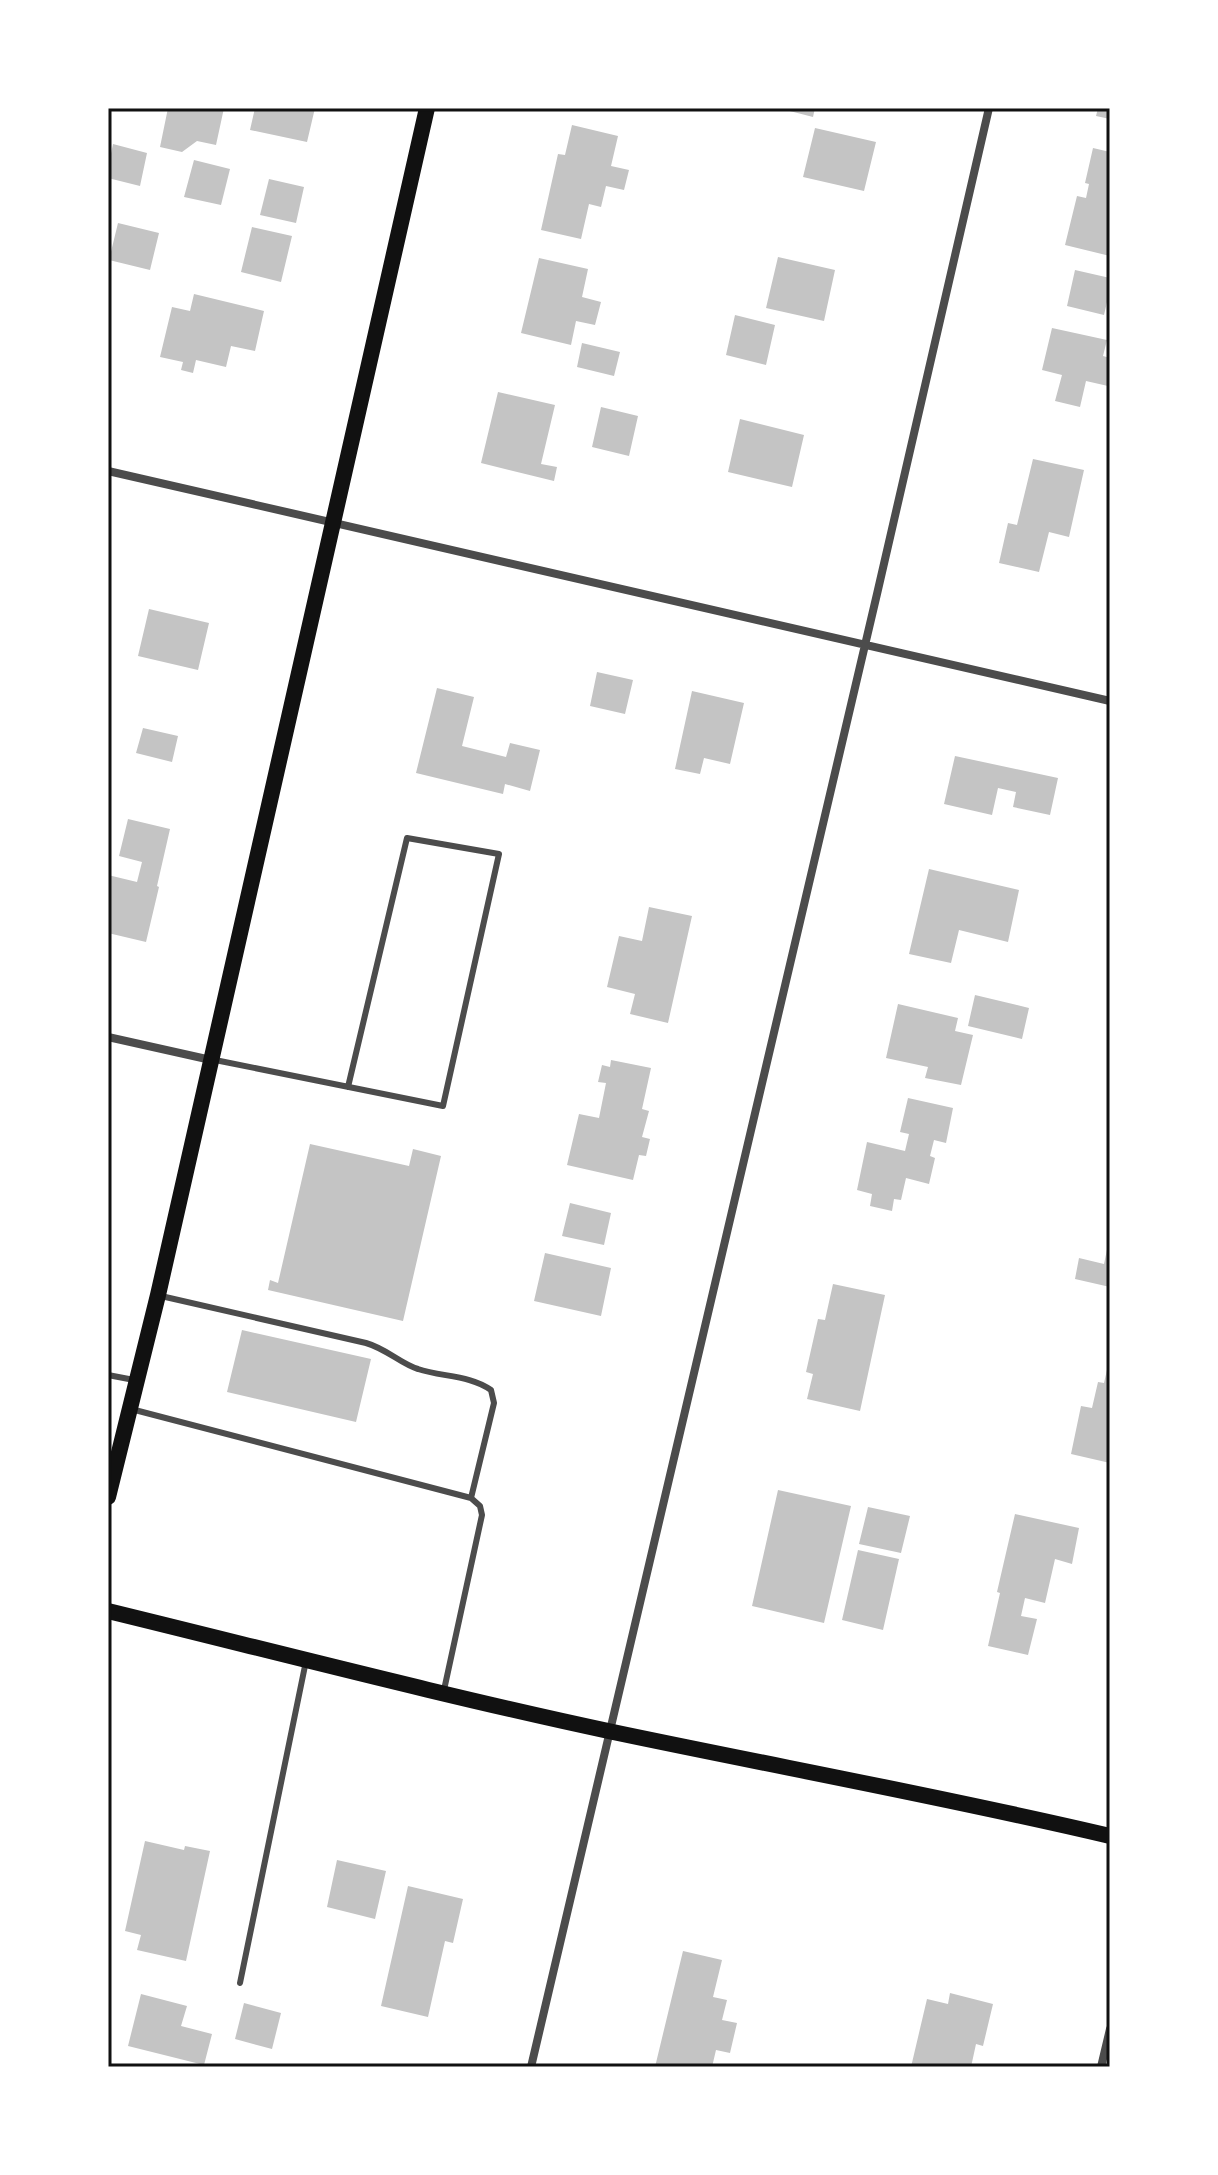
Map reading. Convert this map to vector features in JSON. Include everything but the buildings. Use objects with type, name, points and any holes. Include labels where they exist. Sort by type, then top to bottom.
[{"type":"main road","points":[[108,1497],[158,1295],[427,108]]},
{"type":"main road","points":[[108,1611],[610,1732],[858,1781],[1110,1836]]},
{"type":"street","points":[[531,2067],[989,108]]},
{"type":"street","points":[[108,471],[1110,701]]},
{"type":"street","points":[[108,1037],[211,1060]]},
{"type":"street","points":[[1101,2067],[1110,2029]]},
{"type":"lane","points":[[211,1060],[443,1106],[499,854],[407,838],[348,1087]]},
{"type":"lane","points":[[158,1295],[366,1343],[390,1353],[415,1369],[481,1383],[491,1390],[494,1403],[471,1498]]},
{"type":"lane","points":[[108,1375],[138,1381]]},
{"type":"lane","points":[[131,1409],[471,1498],[480,1506],[482,1515],[443,1693]]},
{"type":"lane","points":[[240,1983],[306,1660]]}]
